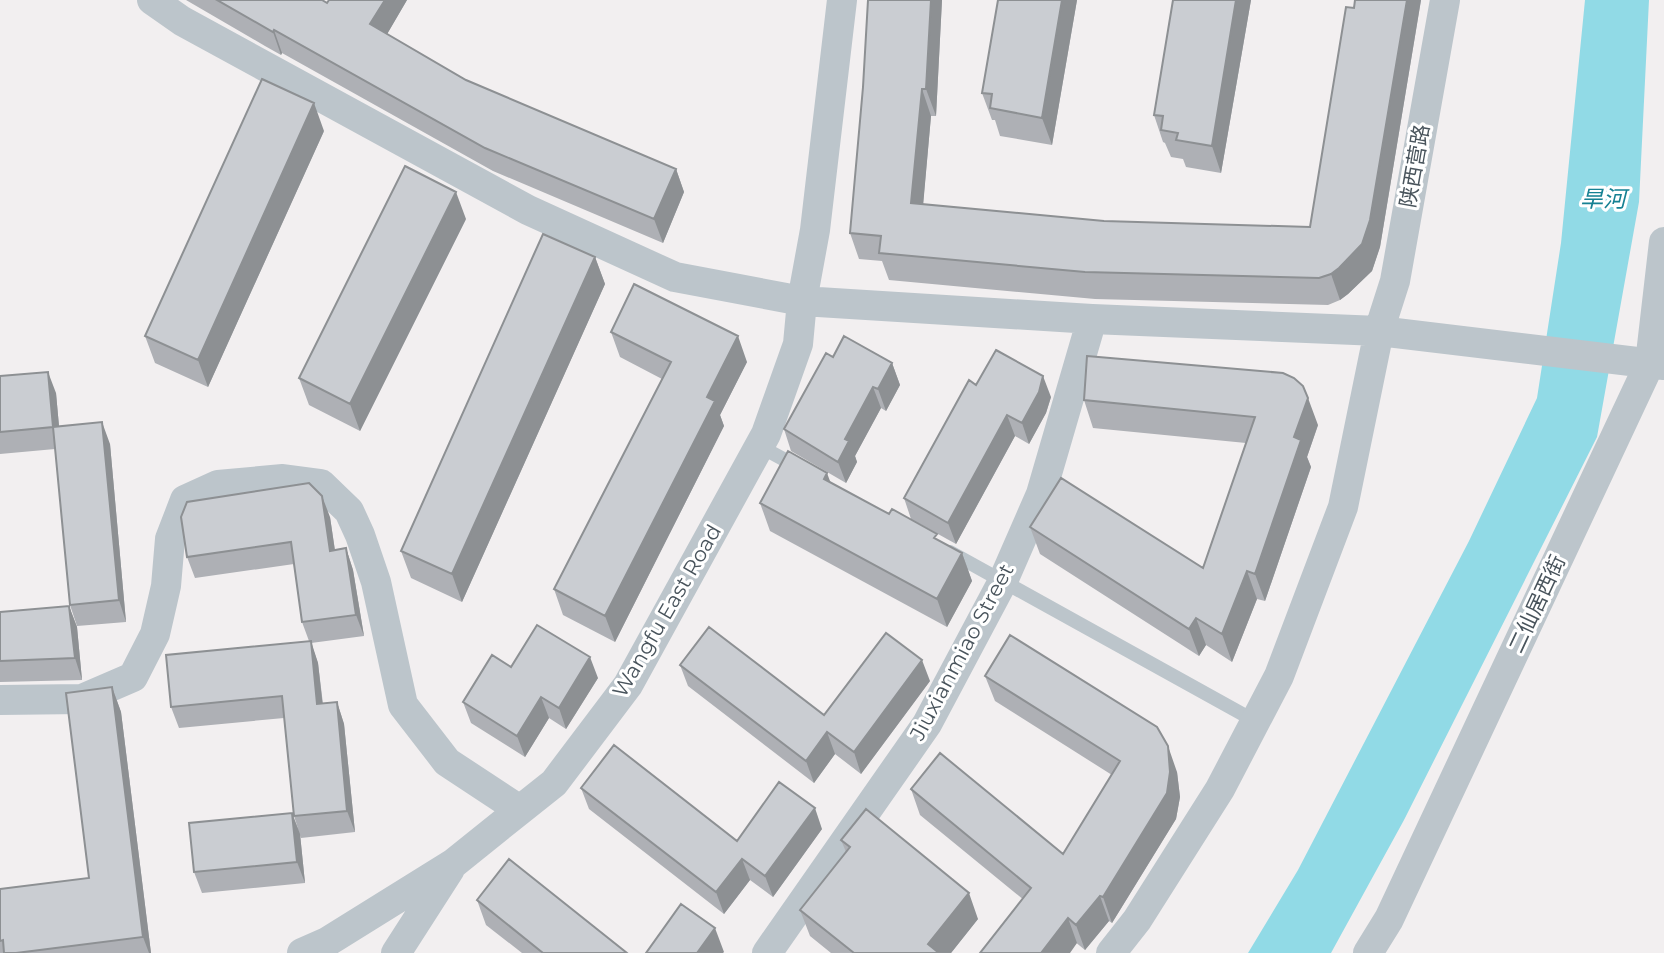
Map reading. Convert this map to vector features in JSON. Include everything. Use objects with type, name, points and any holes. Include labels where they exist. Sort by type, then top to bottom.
[{"type":"street","points":[[152,0],[181,21],[528,210],[675,277],[802,301],[1092,319],[1379,331],[1646,363]]},
{"type":"street","name":"Wangfu East Road","points":[[302,953],[327,942],[454,863],[554,783],[628,685],[766,434],[798,344],[802,301],[815,230],[842,0]]},
{"type":"street","name":"陕西营路","points":[[1111,953],[1137,920],[1220,789],[1279,676],[1343,507],[1379,331],[1395,281],[1445,0]]},
{"type":"street","name":"二仙居西街","points":[[1368,953],[1389,919],[1646,363],[1664,242]]},
{"type":"street","name":"Jiuxianmiao Street","points":[[767,953],[928,724],[1003,581],[1041,494],[1092,319]]},
{"type":"street","points":[[0,700],[82,699],[133,677],[155,634],[166,586],[170,540],[185,500],[218,485],[283,479],[321,484],[349,511],[360,536],[376,582],[403,705],[447,762],[520,810]]},
{"type":"street","points":[[396,953],[454,863]]},
{"type":"lane","points":[[760,446],[808,473]]},
{"type":"lane","points":[[942,547],[1255,721]]},
{"type":"water","name":"旱河","points":[[1585,0],[1649,0],[1639,202],[1597,437],[1404,820],[1331,953],[1248,953],[1298,870],[1469,541],[1537,398],[1561,243]]},
{"type":"building","points":[[217,0],[322,0],[327,3],[329,0],[385,0],[370,24],[466,80],[676,169],[654,219],[485,148]]},
{"type":"building","points":[[868,0],[931,0],[926,89],[922,89],[911,203],[1104,221],[1310,227],[1346,7],[1354,8],[1355,0],[1407,0],[1370,220],[1362,244],[1339,268],[1319,278],[1085,272],[879,253],[881,236],[850,233]]},
{"type":"building","points":[[998,0],[1062,0],[1042,118],[990,108],[992,94],[982,93]]},
{"type":"building","points":[[1173,0],[1236,0],[1212,146],[1176,140],[1178,133],[1161,130],[1163,116],[1154,115]]},
{"type":"building","points":[[262,79],[314,103],[198,360],[145,336]]},
{"type":"building","points":[[405,166],[456,192],[350,404],[299,378]]},
{"type":"building","points":[[543,234],[595,257],[452,574],[401,551]]},
{"type":"building","points":[[634,284],[738,336],[707,397],[715,401],[605,616],[554,589],[671,362],[611,332]]},
{"type":"building","points":[[844,336],[892,363],[878,389],[873,387],[845,439],[849,441],[838,462],[784,429],[826,353],[833,357]]},
{"type":"building","points":[[996,350],[1043,376],[1039,392],[1022,423],[1007,415],[948,523],[904,498],[969,380],[976,385]]},
{"type":"building","points":[[1087,356],[1283,373],[1303,386],[1308,398],[1294,437],[1301,440],[1255,574],[1247,571],[1222,634],[1196,618],[1189,629],[1030,527],[1061,478],[1203,568],[1255,417],[1084,400]]},
{"type":"building","points":[[48,372],[53,427],[0,432],[0,376]]},
{"type":"building","points":[[102,422],[119,600],[70,605],[53,427]]},
{"type":"building","points":[[788,451],[827,473],[824,479],[889,514],[892,509],[937,534],[934,538],[962,553],[937,599],[760,503]]},
{"type":"building","points":[[309,483],[322,496],[330,551],[346,548],[356,615],[302,622],[291,542],[187,557],[181,517],[187,502]]},
{"type":"building","points":[[69,606],[75,658],[0,661],[0,612]]},
{"type":"building","points":[[537,625],[590,657],[559,708],[541,697],[517,736],[463,702],[492,655],[511,667]]},
{"type":"building","points":[[709,627],[824,715],[886,633],[922,660],[854,752],[827,732],[806,761],[680,665]]},
{"type":"building","points":[[1010,635],[1157,727],[1168,746],[1170,772],[1167,793],[1103,897],[1100,896],[1076,925],[1068,918],[1041,953],[980,953],[1031,888],[911,789],[940,753],[1063,854],[1120,761],[985,676]]},
{"type":"building","points":[[311,641],[317,704],[337,702],[347,811],[294,816],[282,696],[171,707],[166,655]]},
{"type":"building","points":[[112,687],[143,937],[4,953],[3,940],[0,941],[0,889],[89,878],[66,693]]},
{"type":"building","points":[[614,745],[737,841],[779,782],[815,808],[765,876],[742,859],[716,892],[581,788]]},
{"type":"building","points":[[866,809],[969,893],[928,944],[939,953],[854,953],[800,910],[850,847],[841,840]]},
{"type":"building","points":[[292,813],[297,862],[194,872],[189,823]]},
{"type":"building","points":[[509,859],[627,953],[543,953],[477,900]]},
{"type":"building","points":[[681,904],[715,928],[697,953],[646,953]]}]
